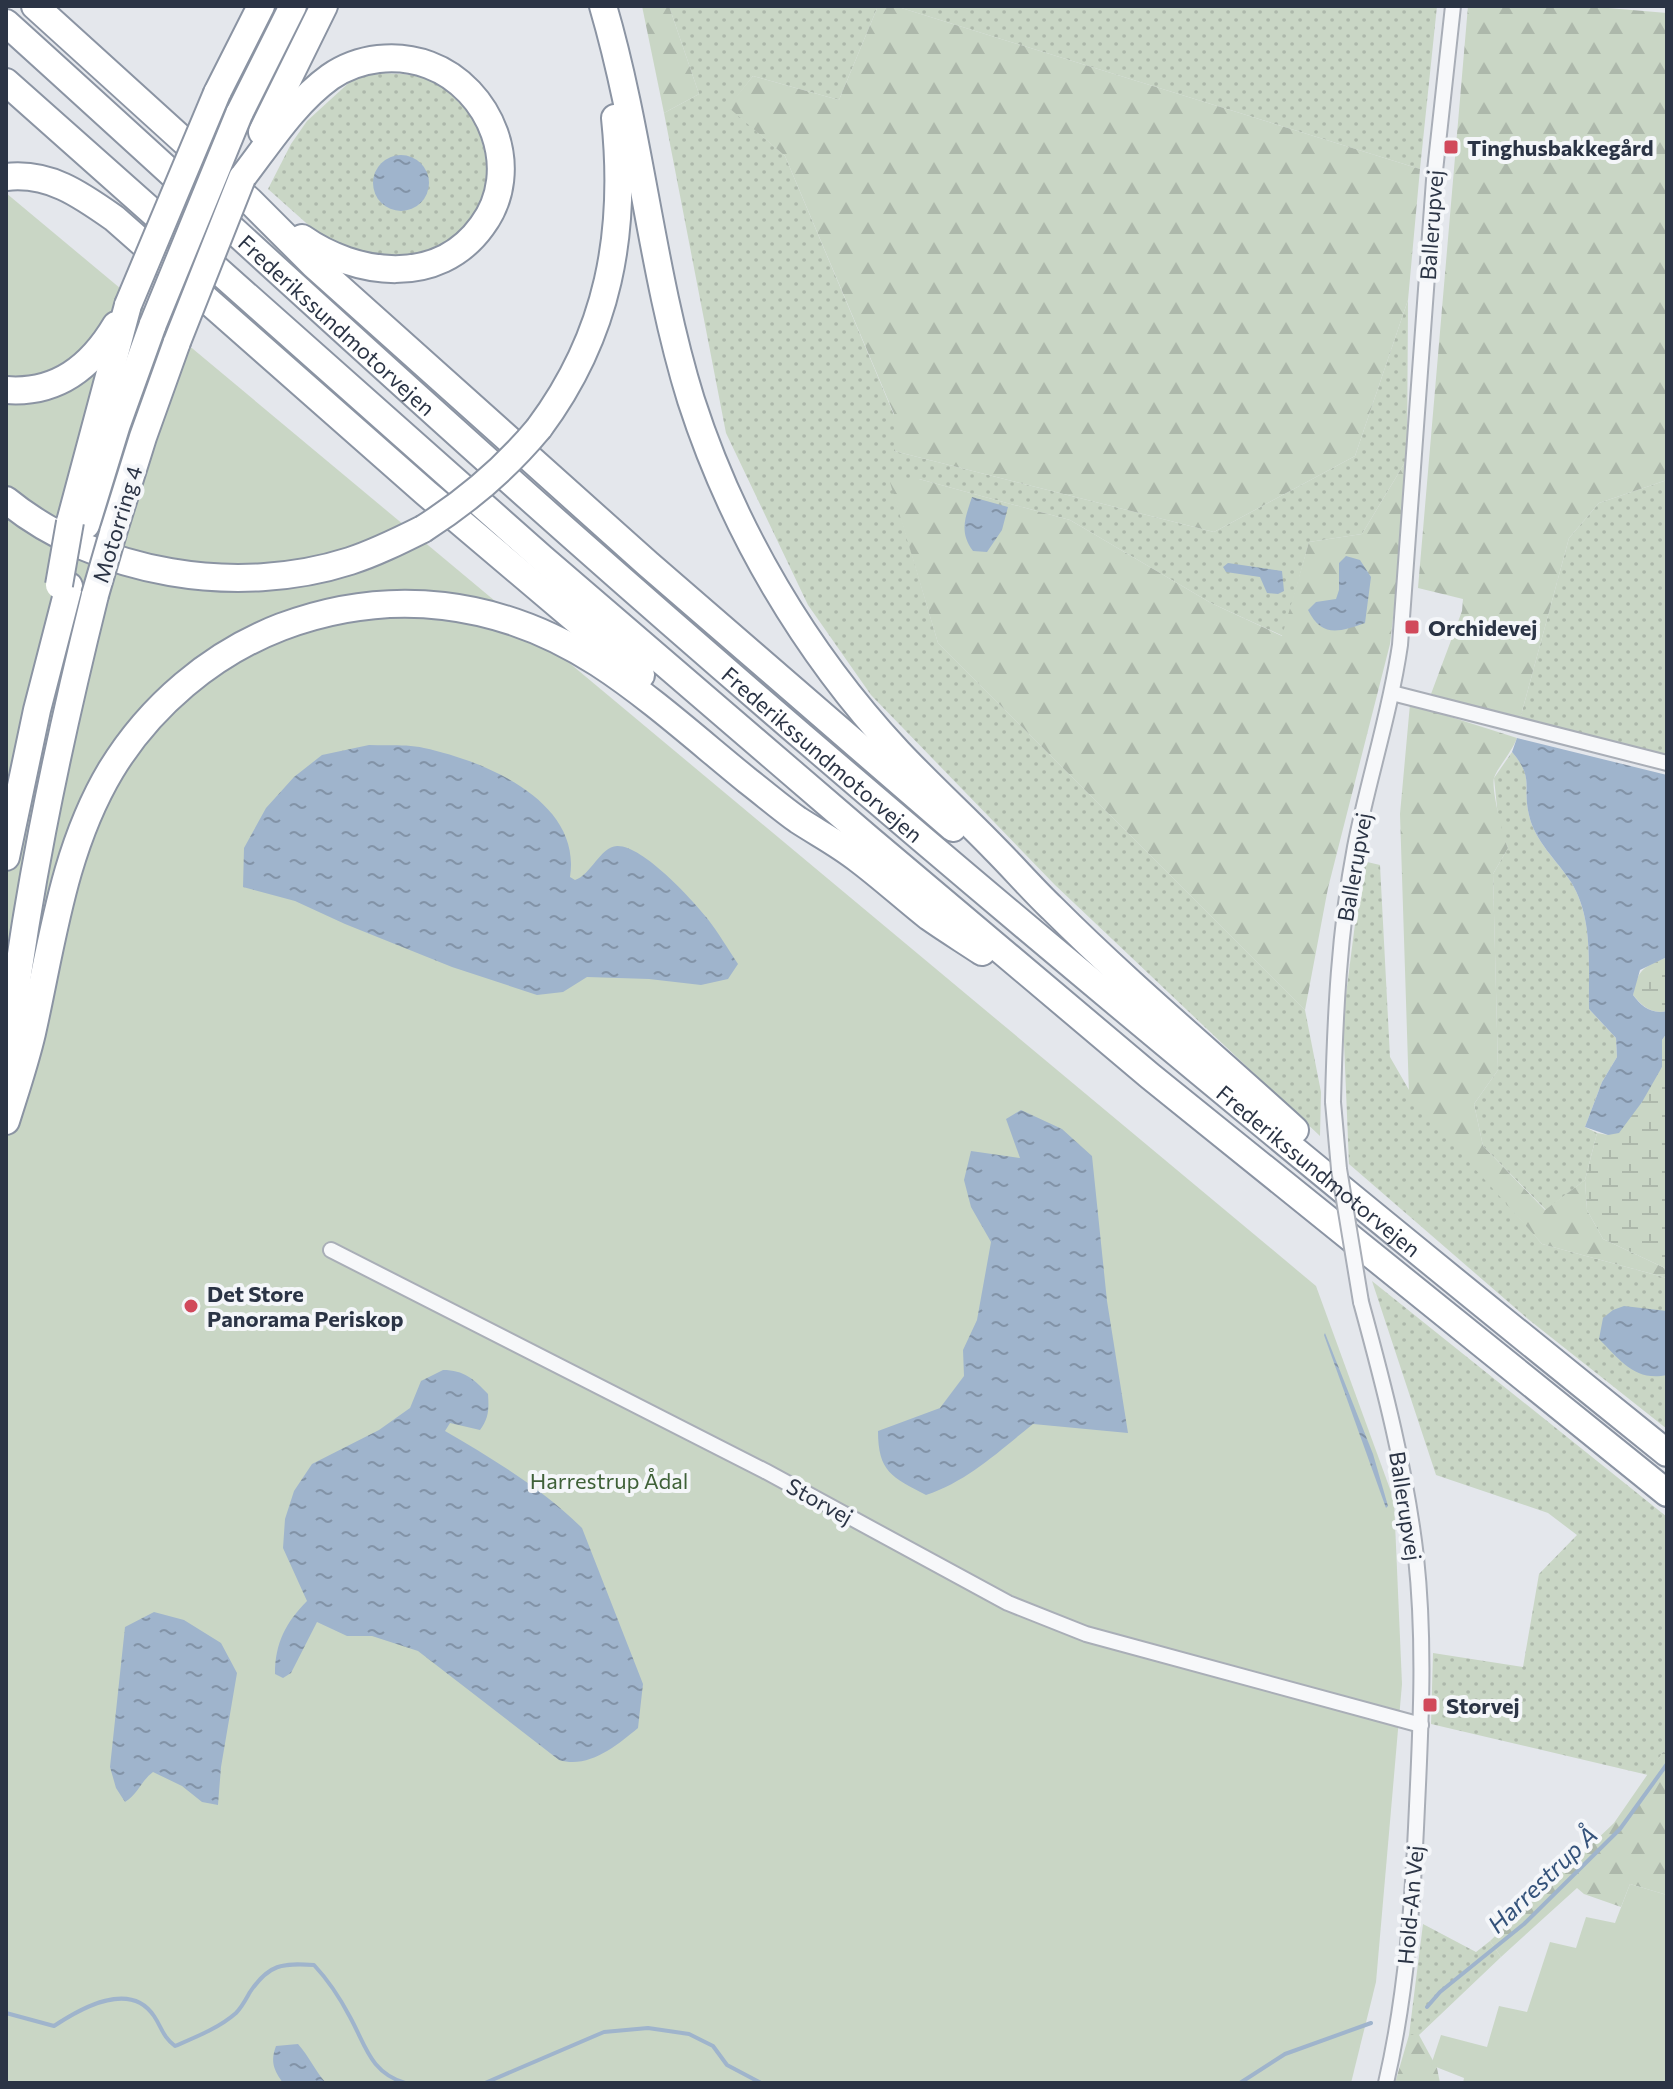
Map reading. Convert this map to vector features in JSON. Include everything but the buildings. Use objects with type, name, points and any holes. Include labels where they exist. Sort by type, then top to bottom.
[{"type":"highway","points":[[35,6],[320,251],[351,263],[388,270],[418,268],[441,260],[459,249],[482,226],[494,204],[500,177],[500,152],[492,125],[480,102],[445,71],[420,62],[395,58],[372,60],[333,75],[313,90],[265,139]]},
{"type":"highway","points":[[6,390],[21,391],[48,386],[91,361],[107,340],[128,305],[217,93],[261,6]]},
{"type":"highway","name":"Motorring 4","points":[[6,857],[77,525],[153,324],[239,114],[293,6]]},
{"type":"highway","points":[[246,189],[324,6]]},
{"type":"highway","points":[[6,500],[54,531],[93,551],[173,572],[217,577],[263,577],[349,562],[423,529],[458,507],[516,456],[539,428],[558,402],[580,362],[601,312],[615,253],[619,198],[618,146],[601,6]]},
{"type":"highway","points":[[601,6],[621,67],[665,302],[692,400],[738,517],[804,635],[854,701],[898,751],[1052,909],[1355,1184],[1413,1248]]},
{"type":"highway","name":"Frederikssundmotorvejen","points":[[6,23],[566,531],[720,665],[1013,916],[1413,1248],[1667,1453]]},
{"type":"highway","name":"Frederikssundmotorvejen","points":[[6,82],[542,558],[869,839],[1150,1076],[1667,1493]]},
{"type":"highway","points":[[6,177],[21,175],[53,181],[82,195],[114,218],[426,493],[856,857],[932,919],[1091,1025]]},
{"type":"highway","points":[[246,189],[314,265],[648,564],[1007,875],[1052,909]]},
{"type":"highway","name":"Motorring 4","points":[[6,1070],[35,861],[64,717],[95,595],[143,437],[177,342],[246,189]]},
{"type":"highway","points":[[77,525],[128,305]]},
{"type":"highway","points":[[6,1121],[31,1036],[67,875],[86,823],[111,771],[177,691],[214,660],[260,635],[310,616],[365,605],[412,603],[466,608],[508,619],[550,636],[599,664],[797,819],[856,857]]},
{"type":"street","name":"Ballerupvej","points":[[1421,1725],[1421,1631],[1414,1543],[1384,1387],[1361,1302],[1340,1183],[1333,1102],[1335,1013],[1344,924],[1355,848],[1392,693],[1405,591],[1434,180],[1453,6]]},
{"type":"street","points":[[1392,693],[1667,763]]},
{"type":"street","name":"Storvej","points":[[331,1250],[765,1471],[1008,1603],[1086,1634],[1421,1725]]},
{"type":"street","name":"Hold-An Vej","points":[[1386,2083],[1398,2034],[1413,1900],[1421,1725]]},
{"type":"green space","points":[[642,6],[669,6],[699,94],[664,113]]},
{"type":"green space","points":[[669,6],[878,6],[839,100],[753,76],[729,107],[785,156],[894,415],[894,451],[1214,532],[1355,456],[1408,300],[1407,459],[1362,534],[1309,542],[1283,636],[1211,603],[1070,520],[919,479],[890,480],[938,643],[1305,1010],[1321,1092],[1320,1136],[1055,885],[871,695],[808,605],[726,433],[664,113],[699,94]]},
{"type":"green space","points":[[878,6],[895,6],[1420,169],[1408,300],[1355,456],[1214,532],[894,451],[894,414],[785,156],[728,107],[753,76],[839,100]]},
{"type":"green space","points":[[895,6],[1437,6],[1420,169]]},
{"type":"green space","points":[[1468,6],[1585,6],[1667,13],[1667,480],[1599,503],[1569,538],[1520,719],[1431,694],[1462,611],[1463,599],[1418,588]]},
{"type":"green space","points":[[377,73],[434,79],[464,99],[478,128],[488,165],[485,194],[463,233],[436,247],[398,259],[345,249],[314,230],[268,189],[291,144],[307,121],[353,79]]},
{"type":"green space","name":"Harrestrup Ådal","points":[[6,193],[1316,1286],[1394,1500],[1402,1684],[1376,1982],[1351,2083],[6,2083]]},
{"type":"green space","points":[[1407,459],[1390,644],[1328,888],[1305,1010],[938,643],[889,479],[919,479],[1070,520],[1211,603],[1282,636],[1309,542],[1362,534]]},
{"type":"green space","points":[[1667,480],[1667,758],[1520,719],[1569,538],[1599,503]]},
{"type":"green space","points":[[1410,704],[1517,738],[1494,778],[1496,802],[1508,848],[1493,874],[1498,1070],[1474,1104],[1483,1146],[1545,1210],[1585,1180],[1587,1210],[1603,1239],[1667,1269],[1667,1278],[1542,1244],[1409,1095],[1400,814]]},
{"type":"green space","points":[[1512,752],[1526,776],[1527,805],[1532,825],[1571,882],[1583,912],[1587,927],[1589,1009],[1616,1038],[1617,1057],[1602,1082],[1585,1127],[1597,1133],[1585,1180],[1546,1210],[1483,1146],[1474,1104],[1498,1070],[1493,874],[1508,848],[1499,827],[1494,778]]},
{"type":"green space","points":[[1363,861],[1380,865],[1390,1057],[1409,1090],[1542,1244],[1667,1278],[1667,1429],[1528,1319],[1349,1164],[1343,1018]]},
{"type":"green space","points":[[1667,957],[1667,1011],[1652,1011],[1633,995],[1637,979],[1643,970]]},
{"type":"green space","points":[[1667,1033],[1667,1269],[1603,1239],[1587,1210],[1585,1180],[1597,1133],[1608,1135],[1662,1067],[1662,1040]]},
{"type":"green space","points":[[1372,1281],[1667,1517],[1667,1753],[1663,1752],[1648,1775],[1431,1724],[1433,1653],[1523,1667],[1539,1574],[1577,1535],[1548,1513],[1436,1475]]},
{"type":"green space","points":[[1663,1752],[1667,1753],[1667,1895],[1630,1884],[1621,1907],[1584,1894],[1577,1888],[1501,1957],[1490,1941],[1614,1823]]},
{"type":"green space","points":[[1630,1884],[1667,1895],[1667,2083],[1463,2083],[1464,2078],[1431,2065],[1441,2035],[1487,2047],[1499,2006],[1527,2012],[1550,1942],[1576,1948],[1586,1917],[1615,1923]]},
{"type":"green space","points":[[1423,1924],[1476,1952],[1490,1941],[1501,1957],[1419,2035],[1409,2035]]},
{"type":"green space","points":[[1409,2035],[1419,2035],[1437,2068],[1440,2083],[1395,2083]]},
{"type":"water","points":[[401,155],[420,164],[429,183],[420,202],[401,211],[382,202],[373,183],[382,164]]},
{"type":"water","points":[[972,497],[1008,507],[1002,530],[987,552],[973,551],[966,538],[966,518]]},
{"type":"water","points":[[1346,556],[1360,560],[1371,577],[1365,623],[1347,629],[1325,629],[1308,610],[1316,602],[1336,599],[1339,563]]},
{"type":"water","points":[[1228,563],[1282,571],[1284,591],[1267,593],[1260,577],[1226,572],[1223,567]]},
{"type":"water","points":[[1517,738],[1667,775],[1667,957],[1640,970],[1633,995],[1647,1009],[1667,1011],[1667,1033],[1662,1040],[1662,1067],[1619,1133],[1608,1135],[1585,1127],[1602,1082],[1617,1057],[1616,1038],[1589,1009],[1587,927],[1571,882],[1532,825],[1527,805],[1526,776],[1512,752]]},
{"type":"water","points":[[369,745],[411,746],[448,754],[500,774],[524,789],[545,806],[561,827],[570,850],[570,877],[575,880],[611,848],[627,848],[639,854],[665,874],[700,909],[738,964],[728,979],[701,985],[587,977],[563,992],[537,995],[452,967],[295,901],[243,887],[244,848],[266,808],[294,777],[322,755]]},
{"type":"water","points":[[1021,1110],[1062,1129],[1092,1156],[1107,1301],[1128,1433],[1033,1424],[969,1474],[926,1495],[889,1472],[881,1456],[878,1431],[940,1408],[964,1376],[963,1350],[977,1320],[991,1242],[971,1207],[964,1180],[971,1151],[1020,1158],[1006,1119]]},
{"type":"water","points":[[1624,1306],[1667,1311],[1667,1375],[1646,1375],[1629,1368],[1599,1339],[1603,1318]]},
{"type":"water","points":[[1324,1335],[1373,1454],[1388,1506],[1386,1508]]},
{"type":"water","points":[[443,1370],[468,1376],[488,1394],[487,1417],[480,1430],[450,1423],[445,1431],[534,1488],[582,1528],[643,1684],[638,1728],[591,1759],[559,1760],[418,1651],[372,1636],[347,1636],[317,1622],[291,1673],[283,1678],[275,1674],[283,1634],[307,1601],[283,1548],[285,1519],[294,1491],[312,1464],[379,1430],[410,1408],[421,1381]]},
{"type":"water","points":[[154,1612],[184,1620],[221,1643],[237,1673],[221,1767],[218,1805],[202,1802],[182,1786],[153,1772],[125,1802],[116,1788],[110,1767],[125,1627]]},
{"type":"water","points":[[298,2044],[326,2083],[283,2083],[274,2066],[276,2046]]},
{"type":"waterway","name":"Harrestrup Å","points":[[1427,2007],[1440,1992],[1524,1924],[1620,1829],[1667,1764]]},
{"type":"waterway","name":"Harrestrup Å","points":[[6,2013],[54,2026],[91,2005],[119,1999],[132,2000],[144,2005],[175,2046],[207,2032],[236,2013],[257,1983],[270,1971],[285,1965],[314,1965],[338,1996],[376,2065],[405,2083]]},
{"type":"waterway","name":"Harrestrup Å","points":[[1240,2083],[1285,2054],[1371,2023]]},
{"type":"waterway","name":"Harrestrup Å","points":[[485,2083],[604,2032],[648,2028],[689,2034],[713,2046],[727,2065],[761,2083]]},
{"type":"place","name":"Tinghusbakkegård","points":[[1451,147]]},
{"type":"place","name":"Orchidevej","points":[[1412,627]]},
{"type":"place","name":"Det Store Panorama Periskop","points":[[191,1306]]},
{"type":"place","name":"Storvej","points":[[1430,1705]]}]
